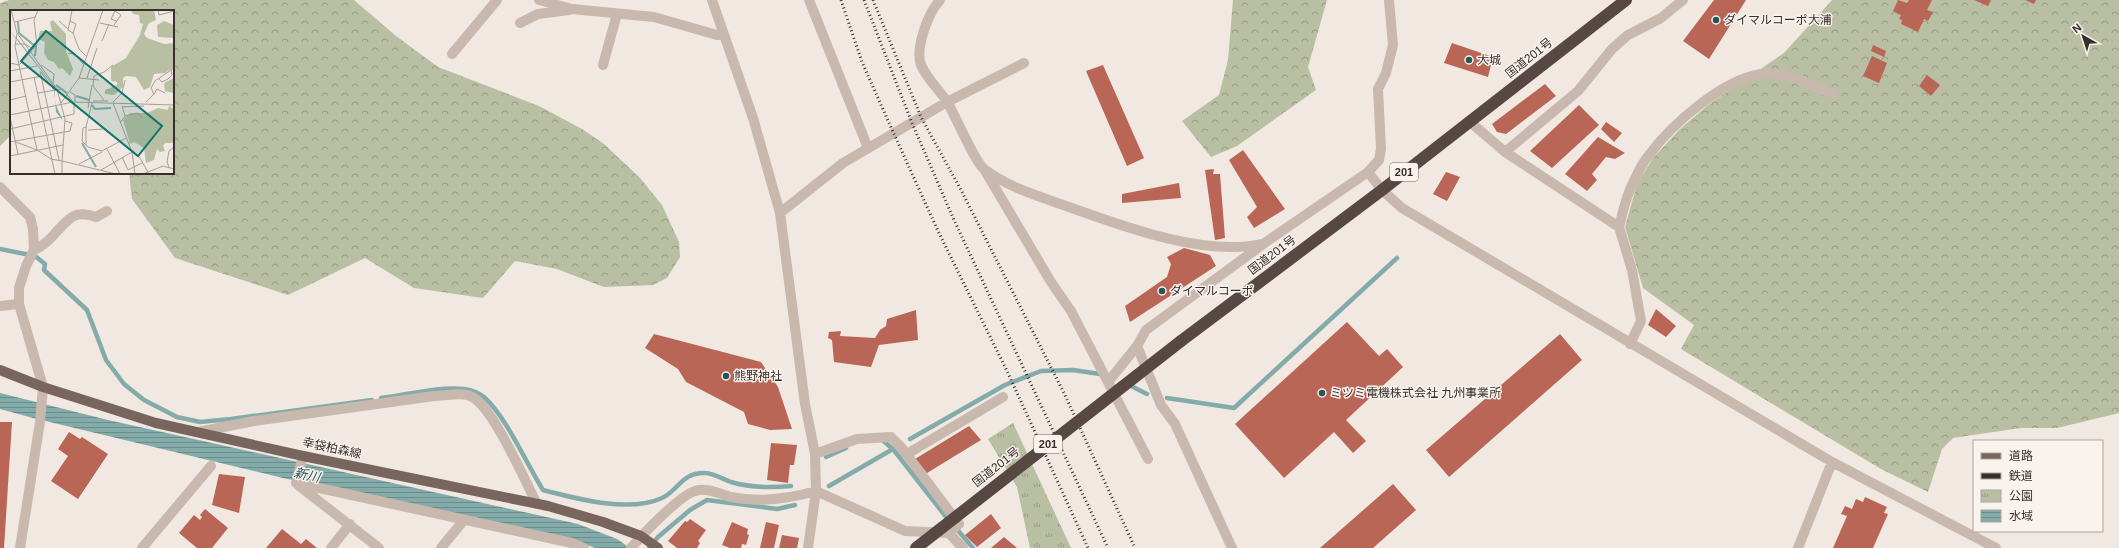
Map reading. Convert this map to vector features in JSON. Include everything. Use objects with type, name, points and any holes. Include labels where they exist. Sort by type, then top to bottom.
[{"type":"highway","name":"国道201号","points":[[916,548],[1181,341],[1382,190],[1626,0]]},
{"type":"main road","name":"幸袋柏森線","points":[[0,370],[43,387],[156,423],[198,432],[302,459],[537,504],[603,522],[641,536],[658,548]]},
{"type":"street","points":[[452,54],[497,0]]},
{"type":"street","points":[[539,0],[572,9],[654,17],[717,35],[724,34]]},
{"type":"street","points":[[712,0],[753,118],[780,213],[804,396],[814,454],[816,491],[808,548]]},
{"type":"street","points":[[809,0],[868,148]]},
{"type":"street","points":[[940,0],[927,20],[921,40],[921,64],[947,102],[983,168],[1051,282],[1071,311],[1148,459]]},
{"type":"street","points":[[1108,382],[1137,346],[1146,330],[1266,242],[1368,172],[1379,160],[1378,89],[1386,73],[1393,45],[1389,0]]},
{"type":"street","points":[[1505,152],[1578,91],[1612,49],[1628,35],[1661,18],[1683,0]]},
{"type":"street","points":[[520,23],[538,14],[572,9]]},
{"type":"street","points":[[603,64],[617,14]]},
{"type":"street","points":[[780,213],[842,163],[947,102],[1024,64]]},
{"type":"street","points":[[1630,344],[1640,321],[1632,270],[1619,227],[1632,183],[1649,155],[1675,127],[1707,100],[1735,82],[1761,74],[1789,76],[1833,94]]},
{"type":"street","points":[[1469,121],[1505,152],[1619,227]]},
{"type":"street","points":[[983,168],[1028,192],[1125,227],[1156,235],[1225,248],[1244,248],[1266,242]]},
{"type":"street","points":[[1368,172],[1395,204],[1832,462],[1996,548]]},
{"type":"street","points":[[0,187],[30,217],[33,229],[34,250],[26,266],[19,288],[18,304],[43,387],[40,422],[20,548]]},
{"type":"street","points":[[34,250],[44,245],[74,216],[88,215],[96,217],[107,211]]},
{"type":"street","points":[[0,306],[18,304]]},
{"type":"street","points":[[1137,346],[1161,405],[1175,424],[1232,548]]},
{"type":"street","points":[[198,432],[254,421],[434,396],[456,394],[473,397],[491,417],[537,504]]},
{"type":"street","points":[[907,454],[1003,397]]},
{"type":"street","points":[[814,454],[857,439],[891,437],[907,454],[959,524],[949,534]]},
{"type":"street","points":[[296,483],[302,459]]},
{"type":"street","points":[[1798,548],[1832,462]]},
{"type":"street","points":[[142,548],[212,466]]},
{"type":"street","points":[[296,483],[572,543],[584,548]]},
{"type":"street","points":[[296,483],[379,548]]},
{"type":"street","points":[[631,548],[641,536],[681,500],[694,491],[710,490],[730,497],[767,501],[799,496],[816,491],[905,531],[949,534],[963,548]]},
{"type":"street","points":[[441,548],[464,520]]},
{"type":"street","points":[[331,548],[350,524]]},
{"type":"green space","points":[[9,0],[354,0],[396,36],[438,67],[539,106],[582,129],[604,144],[640,178],[662,205],[679,242],[680,257],[667,278],[653,285],[604,287],[557,269],[515,261],[483,298],[414,288],[365,258],[288,295],[175,258],[132,199],[129,174],[174,174],[174,10],[10,10],[10,136],[0,146],[0,3]]},
{"type":"green space","points":[[1233,0],[1327,0],[1308,67],[1316,90],[1237,146],[1211,157],[1182,121],[1219,95],[1228,60]]},
{"type":"green space","points":[[1832,0],[2119,0],[2119,413],[2057,428],[2021,428],[1953,438],[1942,449],[1928,492],[1881,469],[1681,349],[1694,325],[1643,288],[1625,227],[1637,184],[1653,158],[1679,130],[1708,105],[1784,53]]},
{"type":"green space","points":[[1013,423],[1071,548],[1030,548],[1017,487],[988,439]]},
{"type":"water","name":"新川","points":[[0,393],[108,420],[578,524],[617,539],[630,548],[595,548],[568,538],[283,478],[33,418],[0,409]]},
{"type":"building","name":"ダイマルコーポ大浦","points":[[1714,0],[1746,0],[1709,59],[1683,41]]},
{"type":"building","points":[[1898,0],[1907,3],[1909,0],[1932,0],[1927,10],[1933,12],[1928,21],[1924,19],[1918,32],[1901,24],[1902,20],[1899,19],[1901,15],[1893,11]]},
{"type":"building","points":[[1974,0],[1991,0],[1988,6]]},
{"type":"building","points":[[2025,0],[2036,0],[2034,4]]},
{"type":"building","name":"大城","points":[[1452,43],[1493,57],[1488,77],[1444,63]]},
{"type":"building","points":[[1873,45],[1886,51],[1884,57],[1871,51]]},
{"type":"building","points":[[1872,56],[1887,63],[1879,83],[1863,76]]},
{"type":"building","points":[[1103,65],[1144,158],[1127,166],[1086,71]]},
{"type":"building","points":[[1927,75],[1940,85],[1931,96],[1919,86]]},
{"type":"building","points":[[1545,84],[1556,96],[1506,134],[1497,132],[1492,124]]},
{"type":"building","points":[[1579,105],[1599,125],[1552,168],[1530,151]]},
{"type":"building","points":[[1606,122],[1622,133],[1614,142],[1601,129]]},
{"type":"building","points":[[1598,137],[1625,153],[1615,159],[1606,157],[1592,174],[1597,180],[1587,191],[1565,174]]},
{"type":"building","points":[[1243,150],[1285,209],[1254,228],[1247,217],[1257,207],[1229,160]]},
{"type":"building","points":[[1214,169],[1213,174],[1220,174],[1225,238],[1215,240],[1205,170]]},
{"type":"building","points":[[1446,172],[1460,177],[1447,201],[1433,194]]},
{"type":"building","points":[[1179,183],[1181,198],[1122,203],[1122,194]]},
{"type":"building","name":"ダイマルコーポ","points":[[1184,248],[1210,255],[1216,266],[1130,322],[1125,306],[1167,277],[1171,264],[1167,257]]},
{"type":"building","points":[[1656,309],[1676,326],[1666,337],[1648,325]]},
{"type":"building","points":[[916,310],[918,340],[879,345],[871,367],[834,362],[832,340],[828,338],[829,332],[841,331],[840,336],[875,338],[880,330],[886,326],[887,319]]},
{"type":"building","name":"ミツミ電機株式会社 九州事業所","points":[[1347,322],[1379,356],[1387,349],[1403,367],[1346,420],[1366,441],[1353,453],[1334,432],[1284,478],[1235,424]]},
{"type":"building","name":"熊野神社","points":[[654,334],[761,362],[778,387],[792,429],[770,430],[748,424],[744,412],[686,382],[678,369],[645,348]]},
{"type":"building","points":[[1560,334],[1582,360],[1449,477],[1426,450]]},
{"type":"building","points":[[0,422],[12,422],[4,548],[0,548]]},
{"type":"building","points":[[969,426],[981,440],[927,473],[915,459]]},
{"type":"building","points":[[69,432],[80,439],[82,437],[108,454],[78,499],[51,481],[68,456],[58,449]]},
{"type":"building","points":[[771,443],[797,445],[794,465],[790,465],[788,483],[767,480]]},
{"type":"building","points":[[219,474],[245,477],[239,513],[212,505]]},
{"type":"building","points":[[1393,484],[1416,510],[1373,548],[1320,548]]},
{"type":"building","points":[[1865,497],[1887,507],[1884,513],[1888,514],[1873,548],[1833,548],[1847,516],[1841,514],[1845,506],[1852,509],[1856,499],[1863,502]]},
{"type":"building","points":[[205,509],[228,528],[212,548],[197,548],[179,533],[194,515],[200,520],[202,517],[200,515]]},
{"type":"building","points":[[991,514],[1001,528],[977,547],[965,535]]},
{"type":"building","points":[[690,519],[706,530],[698,541],[700,543],[697,548],[677,548],[668,541],[685,521],[687,522]]},
{"type":"building","points":[[732,522],[748,529],[747,534],[749,535],[746,545],[742,544],[741,548],[730,548],[722,545]]},
{"type":"building","points":[[766,522],[779,525],[774,548],[760,548]]},
{"type":"building","points":[[282,529],[301,544],[306,539],[317,548],[266,548]]},
{"type":"building","points":[[782,535],[799,538],[797,548],[779,548]]},
{"type":"building","points":[[1004,537],[1017,548],[991,548]]},
{"type":"waterway","points":[[0,249],[35,256],[45,264],[44,270],[87,310],[106,360],[124,384],[144,400],[177,417],[200,422],[372,400]]},
{"type":"waterway","points":[[1167,398],[1234,408],[1397,258]]},
{"type":"waterway","points":[[910,439],[1005,385],[1041,371],[1073,370],[1100,374]]},
{"type":"waterway","points":[[1127,384],[1147,394]]},
{"type":"waterway","points":[[381,398],[422,391],[454,388],[464,389],[480,394],[501,417],[543,490],[571,497],[603,503],[635,504],[649,502],[667,495],[691,476],[705,473],[715,475],[731,482],[746,485],[768,487],[791,486]]},
{"type":"waterway","points":[[882,440],[893,449],[950,522]]},
{"type":"waterway","points":[[826,457],[846,448]]},
{"type":"waterway","points":[[829,486],[893,449]]},
{"type":"waterway","points":[[649,548],[658,537],[690,510],[707,500],[777,509],[795,505]]},
{"type":"waterway","points":[[955,527],[973,548]]},
{"type":"railway","points":[[841,0],[862,62],[894,134],[938,231],[1007,371],[1088,548]]},
{"type":"railway","points":[[864,0],[912,123],[954,220],[1108,548]]},
{"type":"railway","points":[[873,0],[921,117],[961,190],[1065,395],[1135,548]]},
{"type":"place","name":"ダイマルコーポ大浦","points":[[1716,20]]},
{"type":"place","name":"大城","points":[[1469,60]]},
{"type":"place","name":"ダイマルコーポ","points":[[1162,291]]},
{"type":"place","name":"熊野神社","points":[[726,376]]},
{"type":"place","name":"ミツミ電機株式会社 九州事業所","points":[[1322,393]]}]
